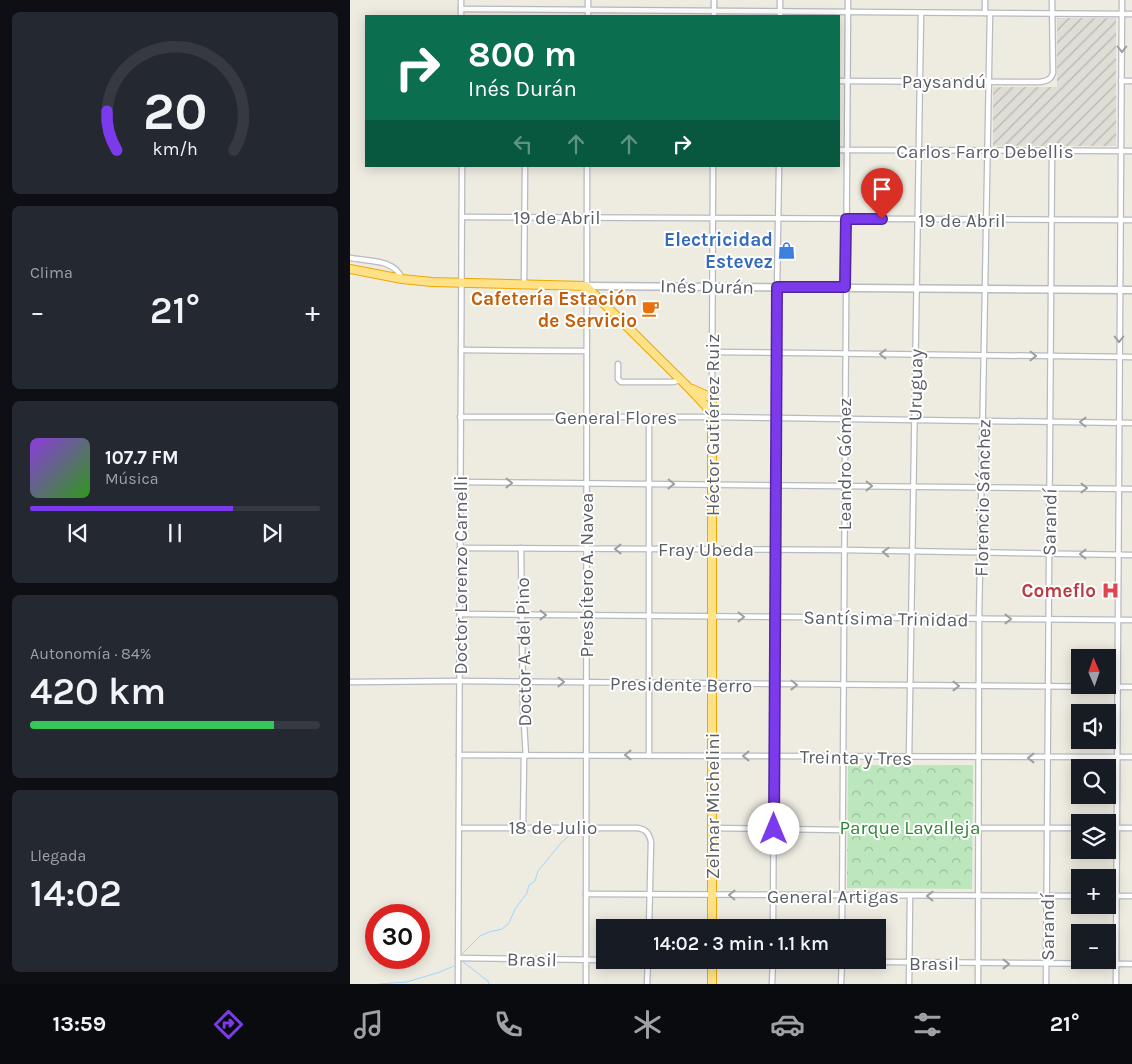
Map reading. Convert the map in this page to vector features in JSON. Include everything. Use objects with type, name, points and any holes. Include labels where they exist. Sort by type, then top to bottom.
[{"type":"highway","name":"Inés Durán","points":[[350,270],[402,279],[461,284],[586,286]]},
{"type":"highway","points":[[586,286],[701,400],[710,411],[711,417]]},
{"type":"highway","points":[[690,389],[712,398]]},
{"type":"highway","points":[[701,400],[712,398]]},
{"type":"highway","name":"Héctor Gutiérrez Ruiz","points":[[712,398],[712,684]]},
{"type":"highway","name":"Zelmar Michelini","points":[[712,684],[712,919]]},
{"type":"highway","points":[[712,969],[712,984]]},
{"type":"street","points":[[461,0],[461,15]]},
{"type":"street","points":[[588,0],[588,15]]},
{"type":"street","points":[[714,0],[714,13]]},
{"type":"street","points":[[780,0],[780,14]]},
{"type":"street","name":"Leandro Gómez","points":[[842,919],[848,0]]},
{"type":"street","name":"Florencio Sánchez","points":[[978,984],[979,619],[989,82],[985,0]]},
{"type":"street","points":[[1052,0],[1052,13]]},
{"type":"street","points":[[1122,0],[1116,896],[1132,896]]},
{"type":"street","points":[[461,9],[780,14],[848,12],[1132,14]]},
{"type":"street","points":[[526,9],[526,15]]},
{"type":"street","name":"Uruguay","points":[[909,758],[921,13]]},
{"type":"street","name":"Paysandú","points":[[840,81],[1040,82],[1049,80],[1053,71],[1052,13]]},
{"type":"street","points":[[1121,81],[1132,81]]},
{"type":"street","name":"Carlos Farro Debellis","points":[[840,150],[1132,151]]},
{"type":"street","name":"Sarandí","points":[[1046,984],[1052,150]]},
{"type":"street","name":"Doctor Lorenzo Carnelli","points":[[458,984],[462,167]]},
{"type":"street","points":[[524,285],[525,167]]},
{"type":"street","name":"Presbítero A. Navea","points":[[586,167],[586,984]]},
{"type":"street","name":"Héctor Gutiérrez Ruiz","points":[[712,398],[713,167]]},
{"type":"street","points":[[773,919],[775,418],[779,167]]},
{"type":"street","name":"19 de Abril","points":[[462,217],[1132,220]]},
{"type":"street","points":[[350,258],[392,265],[402,279]]},
{"type":"street","name":"Inés Durán","points":[[586,286],[1132,290]]},
{"type":"street","points":[[461,350],[586,351]]},
{"type":"street","points":[[712,352],[1132,357]]},
{"type":"street","points":[[618,364],[618,379],[621,382],[673,382],[680,380]]},
{"type":"street","name":"General Flores","points":[[460,417],[711,417],[1132,423]]},
{"type":"street","points":[[649,417],[649,755]]},
{"type":"street","points":[[460,482],[1132,489]]},
{"type":"street","name":"Fray Ubeda","points":[[460,548],[844,550],[1132,555]]},
{"type":"street","name":"Doctor A. del Pino","points":[[522,548],[525,756],[523,827]]},
{"type":"street","name":"Santísima Trinidad","points":[[460,614],[1132,620]]},
{"type":"street","name":"Presidente Berro","points":[[350,682],[460,681],[844,686],[1132,687]]},
{"type":"street","name":"Treinta y Tres","points":[[459,755],[909,758],[1132,757]]},
{"type":"street","name":"18 de Julio","points":[[459,828],[586,827],[637,828],[647,831],[651,842],[650,894]]},
{"type":"street","points":[[712,828],[843,830]]},
{"type":"street","points":[[978,828],[1071,828]]},
{"type":"street","points":[[1117,828],[1132,828]]},
{"type":"street","name":"General Artigas","points":[[586,894],[1071,896]]},
{"type":"street","points":[[649,919],[650,894]]},
{"type":"street","points":[[909,984],[910,896]]},
{"type":"street","name":"Brasil","points":[[458,958],[596,960]]},
{"type":"street","name":"Brasil","points":[[886,962],[1071,964]]},
{"type":"street","name":"Brasil","points":[[1116,964],[1132,964]]},
{"type":"street","points":[[647,969],[647,984]]},
{"type":"street","points":[[772,984],[773,969]]},
{"type":"street","points":[[842,969],[842,984]]},
{"type":"street","points":[[1116,969],[1116,984]]},
{"type":"shaded area","points":[[1057,18],[1116,18],[1116,146],[993,146],[993,87],[1057,87]]},
{"type":"green space","name":"Parque Lavalleja","points":[[848,765],[973,765],[972,889],[847,888]]},
{"type":"waterway","points":[[462,954],[480,936],[502,929],[509,923],[515,909],[527,893],[529,885],[535,881],[538,871],[561,843],[574,831]]},
{"type":"waterway","points":[[462,961],[488,981],[489,984]]},
{"type":"waterway","points":[[379,984],[407,982],[454,966]]},
{"type":"place","name":"Electricidad Estevez","points":[[787,250]]},
{"type":"place","name":"Cafetería Estación de Servicio","points":[[651,309]]},
{"type":"place","name":"Comeflo","points":[[1110,590]]},
{"type":"route","points":[[774,829],[777,287],[845,287],[846,219],[882,219]]}]
